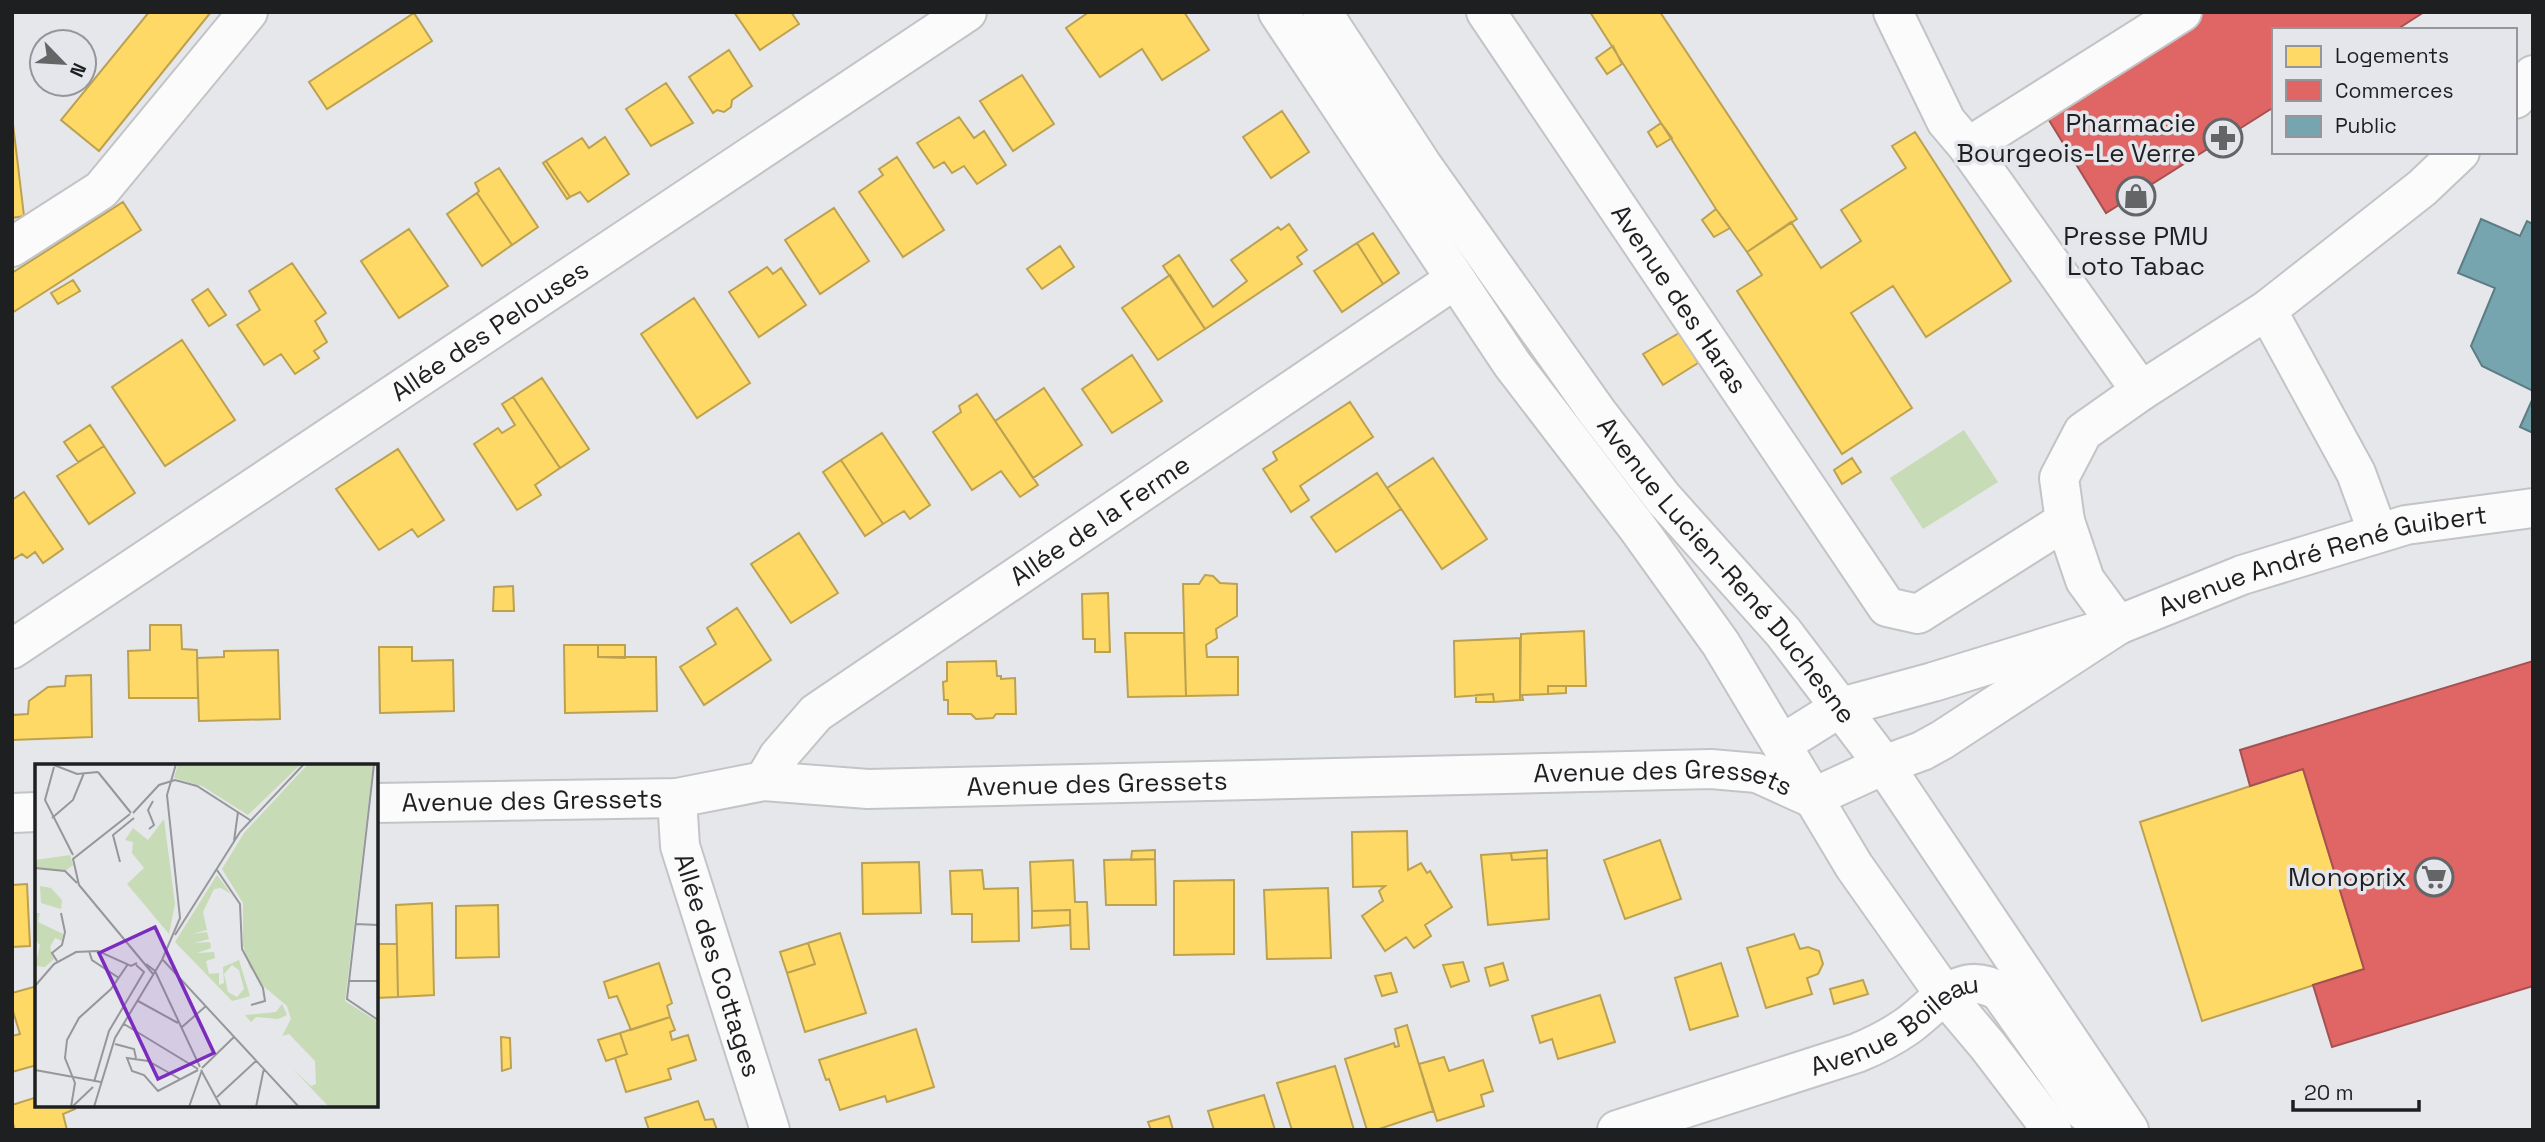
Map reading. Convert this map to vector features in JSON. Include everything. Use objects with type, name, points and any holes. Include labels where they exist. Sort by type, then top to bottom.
[{"type":"street","points":[[12,247],[101,190],[248,12]]},
{"type":"street","name":"Allée des Pelouses","points":[[12,649],[967,12]]},
{"type":"street","name":"Avenue Lucien-René Duchesne","points":[[1278,12],[1512,365],[1637,527],[1721,644],[1854,866],[1945,995],[2052,1130]]},
{"type":"street","name":"Avenue Lucien-René Duchesne","points":[[1322,12],[1422,165],[1597,412],[1662,498],[1783,632],[1884,765],[2129,1130]]},
{"type":"street","name":"Avenue des Haras","points":[[1486,12],[1887,607],[1918,614],[2065,521]]},
{"type":"street","points":[[1893,12],[1946,121],[1968,147],[2141,391]]},
{"type":"street","points":[[1968,147],[2182,12]]},
{"type":"street","points":[[2517,96],[2533,75]]},
{"type":"street","points":[[2118,625],[2085,580],[2065,521],[2059,478],[2083,432],[2141,391],[2267,310],[2422,188],[2458,154]]},
{"type":"street","name":"Allée de la Ferme","points":[[764,781],[778,757],[816,713],[1454,279]]},
{"type":"street","points":[[2267,310],[2356,473],[2378,533]]},
{"type":"street","name":"Avenue André René Guibert","points":[[1782,744],[1841,707],[1933,682],[2118,625],[2242,575],[2378,533],[2458,517],[2533,508]]},
{"type":"street","name":"Avenue André René Guibert","points":[[1812,798],[1942,740],[2118,625]]},
{"type":"street","name":"Avenue des Gressets","points":[[378,803],[677,798],[764,781],[868,789],[1711,769],[1757,773],[1812,798]]},
{"type":"street","name":"Allée des Cottages","points":[[677,798],[680,846],[770,1130]]},
{"type":"street","points":[[12,813],[35,812]]},
{"type":"street","name":"Avenue Boileau","points":[[1617,1130],[1882,1043],[1945,995],[1960,986],[1971,984],[1990,985],[2000,992],[2084,1111],[2103,1126],[2115,1130]]},
{"type":"green space","points":[[1964,430],[1998,482],[1923,529],[1890,478]]},
{"type":"building: Logements","points":[[149,12],[211,12],[99,151],[61,120],[79,98],[98,98],[98,75]]},
{"type":"building: Logements","points":[[734,12],[791,12],[799,24],[760,50]]},
{"type":"building: Logements","points":[[1089,12],[1184,12],[1209,50],[1162,80],[1142,49],[1100,77],[1066,28]]},
{"type":"building: Logements","points":[[1590,12],[1660,12],[1797,219],[1747,252],[1716,209]]},
{"type":"building: Logements","points":[[414,13],[432,41],[327,109],[309,82]]},
{"type":"building: Logements","points":[[1613,46],[1622,64],[1607,74],[1596,58]]},
{"type":"building: Logements","points":[[729,50],[752,86],[732,100],[731,107],[724,112],[717,110],[713,113],[689,77]]},
{"type":"building: Logements","points":[[1022,75],[1054,124],[1013,151],[980,101]]},
{"type":"building: Logements","points":[[666,83],[693,123],[651,146],[626,109]]},
{"type":"building: Logements","points":[[1282,111],[1309,152],[1271,178],[1243,137]]},
{"type":"building: Logements","points":[[12,116],[24,216],[12,218]]},
{"type":"building: Logements","points":[[959,117],[974,138],[984,131],[1006,165],[977,184],[964,166],[952,173],[944,162],[934,168],[917,143]]},
{"type":"building: Logements","points":[[1661,123],[1672,138],[1657,147],[1648,132]]},
{"type":"building: Logements","points":[[1915,132],[2011,281],[1926,337],[1893,286],[1851,313],[1912,408],[1842,454],[1737,291],[1762,275],[1747,252],[1791,222],[1821,268],[1861,241],[1841,210],[1906,168],[1892,146]]},
{"type":"building: Logements","points":[[605,137],[629,174],[588,202],[580,192],[570,197],[546,161],[582,138],[589,148]]},
{"type":"building: Logements","points":[[897,157],[944,230],[903,257],[859,192],[883,175],[879,169]]},
{"type":"building: Logements","points":[[546,161],[570,197],[567,199],[543,163]]},
{"type":"building: Logements","points":[[499,168],[538,227],[512,245],[477,193],[479,191],[475,183]]},
{"type":"building: Logements","points":[[477,193],[512,245],[482,266],[447,214]]},
{"type":"building: Logements","points":[[123,202],[141,230],[12,313],[12,273]]},
{"type":"building: Logements","points":[[834,208],[869,261],[820,294],[785,240]]},
{"type":"building: Logements","points":[[1716,209],[1730,228],[1714,237],[1702,220]]},
{"type":"building: Logements","points":[[1289,224],[1307,250],[1297,257],[1302,264],[1205,329],[1163,266],[1179,255],[1213,307],[1247,281],[1231,260],[1278,227],[1281,230]]},
{"type":"building: Logements","points":[[409,229],[448,286],[399,318],[361,261]]},
{"type":"building: Logements","points":[[1373,233],[1399,273],[1383,284],[1357,243]]},
{"type":"building: Logements","points":[[1357,243],[1383,284],[1342,312],[1314,271]]},
{"type":"building: Logements","points":[[1060,246],[1074,267],[1042,289],[1027,269]]},
{"type":"building: Logements","points":[[292,263],[326,313],[315,321],[327,342],[314,351],[319,358],[295,374],[281,354],[264,365],[237,325],[260,310],[249,291]]},
{"type":"building: Logements","points":[[767,267],[773,274],[781,268],[806,305],[759,337],[729,292]]},
{"type":"building: Logements","points":[[1170,275],[1205,329],[1158,360],[1122,308]]},
{"type":"building: Logements","points":[[73,280],[80,291],[58,304],[51,293]]},
{"type":"building: Logements","points":[[208,289],[226,315],[209,326],[192,300]]},
{"type":"building: Logements","points":[[694,298],[750,383],[697,418],[641,334]]},
{"type":"building: Logements","points":[[1681,332],[1698,363],[1663,385],[1643,354]]},
{"type":"building: Logements","points":[[182,340],[235,420],[165,466],[112,387]]},
{"type":"building: Logements","points":[[1132,355],[1162,401],[1112,433],[1082,389]]},
{"type":"building: Logements","points":[[542,378],[589,449],[560,468],[513,397]]},
{"type":"building: Logements","points":[[1044,388],[1082,445],[1033,478],[995,421]]},
{"type":"building: Logements","points":[[977,394],[1038,485],[1020,497],[1001,471],[972,490],[933,432],[961,412],[959,406]]},
{"type":"building: Logements","points":[[513,397],[560,468],[535,485],[541,495],[517,510],[474,444],[498,428],[502,433],[515,425],[502,404]]},
{"type":"building: Logements","points":[[1350,402],[1373,437],[1300,486],[1309,500],[1291,512],[1263,469],[1277,460],[1273,452]]},
{"type":"building: Logements","points":[[90,425],[104,446],[78,462],[64,442]]},
{"type":"building: Logements","points":[[882,433],[930,505],[910,519],[904,511],[883,524],[841,460]]},
{"type":"building: Logements","points":[[104,446],[135,493],[89,524],[57,476]]},
{"type":"building: Logements","points":[[398,449],[444,520],[418,537],[412,529],[379,550],[336,489]]},
{"type":"building: Logements","points":[[1433,458],[1487,539],[1442,569],[1387,488]]},
{"type":"building: Logements","points":[[1852,458],[1861,472],[1842,484],[1834,470]]},
{"type":"building: Logements","points":[[841,460],[883,524],[865,536],[823,472]]},
{"type":"building: Logements","points":[[1377,473],[1401,509],[1336,552],[1311,517]]},
{"type":"building: Logements","points":[[24,492],[63,549],[43,563],[35,552],[27,558],[22,554],[12,560],[12,500]]},
{"type":"building: Logements","points":[[799,533],[838,593],[791,623],[751,564]]},
{"type":"building: Logements","points":[[1205,575],[1213,576],[1220,583],[1237,584],[1237,616],[1216,629],[1217,638],[1206,645],[1207,657],[1238,657],[1238,695],[1186,696],[1183,584],[1199,584]]},
{"type":"building: Logements","points":[[513,586],[514,611],[493,611],[494,587]]},
{"type":"building: Logements","points":[[1108,593],[1110,652],[1095,652],[1095,639],[1083,639],[1082,594]]},
{"type":"building: Logements","points":[[737,608],[771,660],[704,705],[680,667],[716,644],[707,628]]},
{"type":"building: Logements","points":[[150,625],[181,625],[182,649],[197,650],[198,698],[129,698],[128,651],[150,650]]},
{"type":"building: Logements","points":[[1584,631],[1586,686],[1548,686],[1548,694],[1522,695],[1523,700],[1520,700],[1521,634]]},
{"type":"building: Logements","points":[[1125,633],[1184,633],[1186,696],[1128,697]]},
{"type":"building: Logements","points":[[1520,638],[1520,700],[1494,702],[1493,694],[1455,697],[1454,641]]},
{"type":"building: Logements","points":[[564,645],[598,645],[598,657],[656,657],[657,711],[565,713]]},
{"type":"building: Logements","points":[[598,645],[625,645],[625,658],[598,657]]},
{"type":"building: Logements","points":[[379,647],[412,647],[412,661],[453,660],[454,711],[380,713]]},
{"type":"building: Logements","points":[[278,650],[280,719],[199,721],[197,658],[224,657],[224,651]]},
{"type":"building: Logements","points":[[996,661],[997,676],[1001,676],[1001,679],[1015,678],[1016,714],[996,714],[993,718],[976,719],[971,714],[948,714],[948,700],[944,700],[943,682],[947,681],[947,662]]},
{"type":"building: Logements","points":[[91,675],[92,737],[12,740],[12,715],[28,714],[29,701],[48,687],[65,686],[66,676]]},
{"type":"building: Logements","points":[[1548,686],[1566,686],[1566,693],[1548,694]]},
{"type":"building: Logements","points":[[1493,694],[1494,702],[1476,702],[1476,695]]},
{"type":"building: Logements","points":[[2303,769],[2364,969],[2202,1021],[2140,822]]},
{"type":"building: Logements","points":[[1407,831],[1408,870],[1421,863],[1427,873],[1430,871],[1452,907],[1425,925],[1431,936],[1414,948],[1406,937],[1385,951],[1362,916],[1383,901],[1379,891],[1385,886],[1353,887],[1352,832]]},
{"type":"building: Logements","points":[[1660,840],[1681,899],[1625,919],[1604,860]]},
{"type":"building: Logements","points":[[1155,850],[1155,859],[1131,860],[1132,851]]},
{"type":"building: Logements","points":[[1547,850],[1547,858],[1512,860],[1511,853]]},
{"type":"building: Logements","points":[[1511,853],[1512,860],[1547,858],[1549,919],[1488,925],[1481,855]]},
{"type":"building: Logements","points":[[1155,859],[1156,905],[1106,905],[1104,860]]},
{"type":"building: Logements","points":[[1073,860],[1075,902],[1087,902],[1089,949],[1071,949],[1070,910],[1032,911],[1030,862]]},
{"type":"building: Logements","points":[[919,862],[921,913],[863,914],[862,863]]},
{"type":"building: Logements","points":[[982,870],[984,889],[1018,888],[1019,941],[972,942],[972,914],[952,914],[950,871]]},
{"type":"building: Logements","points":[[1234,880],[1234,954],[1174,955],[1174,881]]},
{"type":"building: Logements","points":[[27,884],[30,946],[12,947],[12,885]]},
{"type":"building: Logements","points":[[1328,888],[1331,958],[1267,959],[1264,890]]},
{"type":"building: Logements","points":[[432,903],[434,995],[398,997],[396,905]]},
{"type":"building: Logements","points":[[498,905],[499,957],[456,958],[456,906]]},
{"type":"building: Logements","points":[[1070,910],[1070,925],[1032,928],[1032,911]]},
{"type":"building: Logements","points":[[840,933],[866,1013],[805,1032],[787,973],[815,964],[808,943]]},
{"type":"building: Logements","points":[[1794,934],[1800,949],[1808,947],[1819,951],[1823,964],[1818,974],[1807,978],[1812,994],[1766,1008],[1747,948]]},
{"type":"building: Logements","points":[[808,943],[815,964],[787,973],[780,952]]},
{"type":"building: Logements","points":[[378,944],[397,944],[398,997],[378,998]]},
{"type":"building: Logements","points":[[1463,962],[1469,981],[1451,987],[1443,965]]},
{"type":"building: Logements","points":[[659,963],[672,1003],[667,1006],[670,1017],[631,1030],[617,996],[609,998],[604,982]]},
{"type":"building: Logements","points":[[1503,963],[1508,980],[1490,986],[1485,968]]},
{"type":"building: Logements","points":[[1721,963],[1738,1016],[1690,1030],[1675,978]]},
{"type":"building: Logements","points":[[1391,973],[1397,992],[1382,996],[1375,976]]},
{"type":"building: Logements","points":[[1863,980],[1868,994],[1834,1004],[1830,989]]},
{"type":"building: Logements","points":[[35,987],[35,1066],[12,1072],[12,1036],[20,1034],[12,1008],[12,993]]},
{"type":"building: Logements","points":[[1600,995],[1615,1042],[1558,1059],[1552,1039],[1540,1043],[1532,1016]]},
{"type":"building: Logements","points":[[670,1017],[675,1030],[670,1032],[672,1040],[688,1035],[696,1060],[668,1069],[671,1079],[626,1092],[615,1058],[627,1054],[620,1033]]},
{"type":"building: Logements","points":[[1407,1025],[1433,1111],[1376,1130],[1367,1130],[1345,1059],[1394,1043],[1395,1047],[1399,1046],[1395,1029]]},
{"type":"building: Logements","points":[[916,1029],[934,1087],[887,1102],[885,1096],[840,1110],[819,1060]]},
{"type":"building: Logements","points":[[620,1033],[627,1054],[606,1061],[598,1040]]},
{"type":"building: Logements","points":[[501,1037],[510,1038],[511,1068],[502,1071]]},
{"type":"building: Logements","points":[[1444,1057],[1449,1071],[1483,1060],[1493,1091],[1481,1095],[1484,1106],[1437,1121],[1419,1064]]},
{"type":"building: Logements","points":[[1335,1066],[1354,1130],[1292,1130],[1277,1083]]},
{"type":"building: Logements","points":[[1264,1095],[1275,1130],[1214,1130],[1208,1111]]},
{"type":"building: Logements","points":[[35,1098],[35,1107],[75,1109],[63,1114],[67,1130],[15,1130],[12,1105]]},
{"type":"building: Logements","points":[[698,1101],[705,1120],[713,1119],[717,1130],[649,1130],[645,1118]]},
{"type":"building: Logements","points":[[1169,1116],[1173,1130],[1151,1130],[1148,1122]]},
{"type":"building: Commerces","points":[[2203,12],[2424,12],[2399,28],[2272,28],[2272,108],[2106,213],[2044,112]]},
{"type":"building: Commerces","name":"Monoprix","points":[[2533,661],[2533,986],[2332,1047],[2313,985],[2364,969],[2303,769],[2250,786],[2240,750]]},
{"type":"building: Public","points":[[2481,219],[2520,236],[2527,221],[2533,224],[2533,391],[2482,366],[2471,346],[2495,288],[2458,273]]},
{"type":"building: Public","points":[[2533,398],[2533,433],[2520,427]]},
{"type":"place","name":"Pharmacie Bourgeois-Le Verre","points":[[2223,138]]},
{"type":"place","name":"Presse PMU Loto Tabac","points":[[2136,196]]},
{"type":"place","name":"Monoprix","points":[[2434,877]]}]
